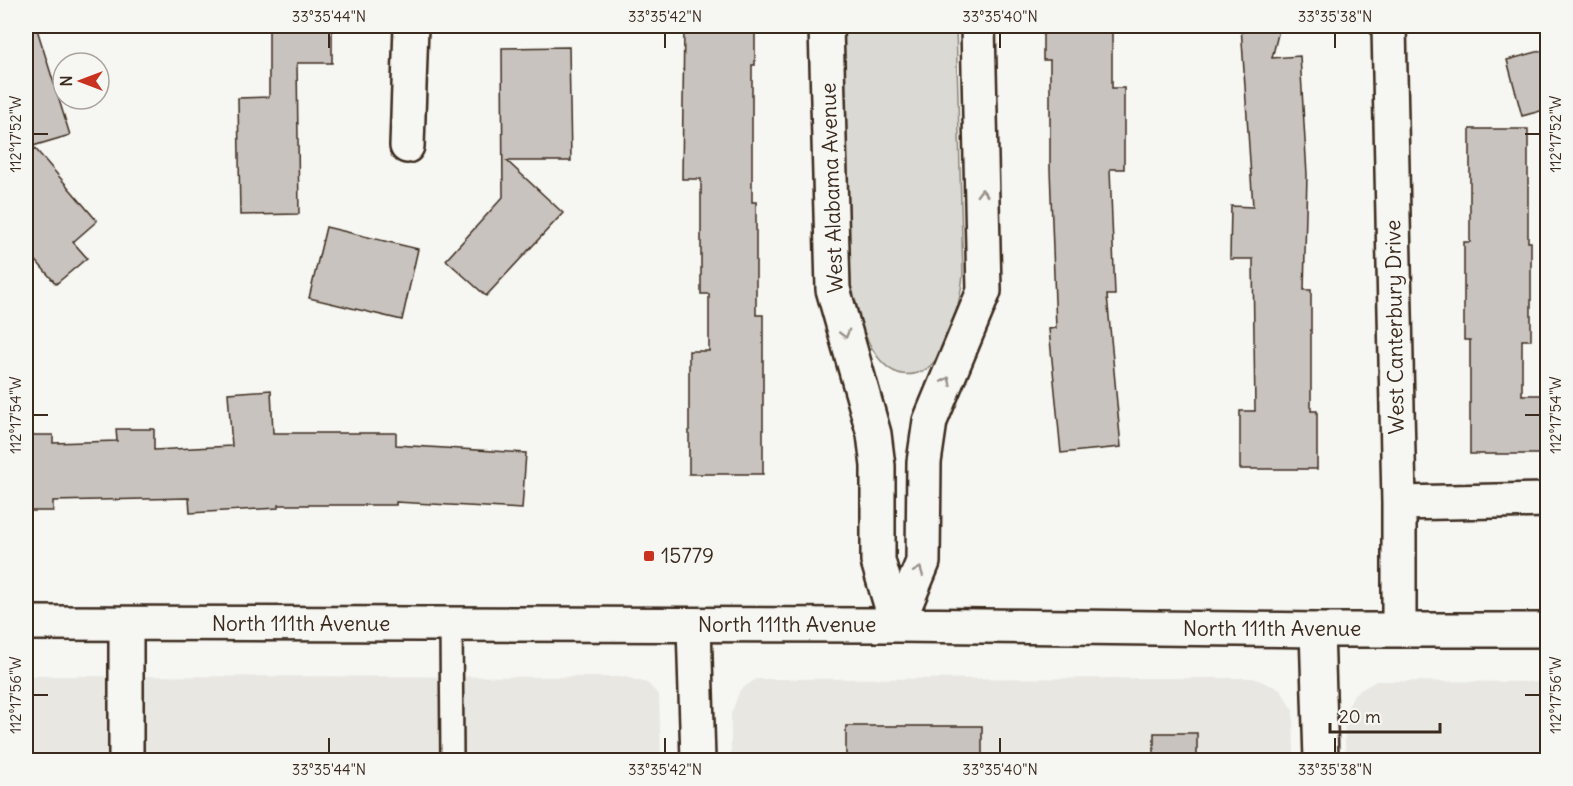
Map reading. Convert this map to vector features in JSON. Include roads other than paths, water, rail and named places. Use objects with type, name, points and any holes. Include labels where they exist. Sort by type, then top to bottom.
[{"type":"street","points":[[407,146],[411,26]]},
{"type":"street","name":"West Alabama Avenue","points":[[826,26],[832,289],[874,434],[878,466],[878,561],[897,625]]},
{"type":"street","points":[[897,625],[923,562],[924,462],[930,421],[984,291],[978,26]]},
{"type":"street","name":"West Canterbury Drive","points":[[1389,26],[1399,503],[1399,629]]},
{"type":"street","points":[[1399,503],[1548,501]]},
{"type":"street","name":"North 111th Avenue","points":[[26,623],[897,625],[1548,630]]},
{"type":"street","points":[[126,624],[126,760]]},
{"type":"street","points":[[694,625],[698,760]]},
{"type":"street","points":[[1317,630],[1321,760]]},
{"type":"lane","points":[[451,624],[452,760]]},
{"type":"place","name":"15779","points":[[649,556]]}]
